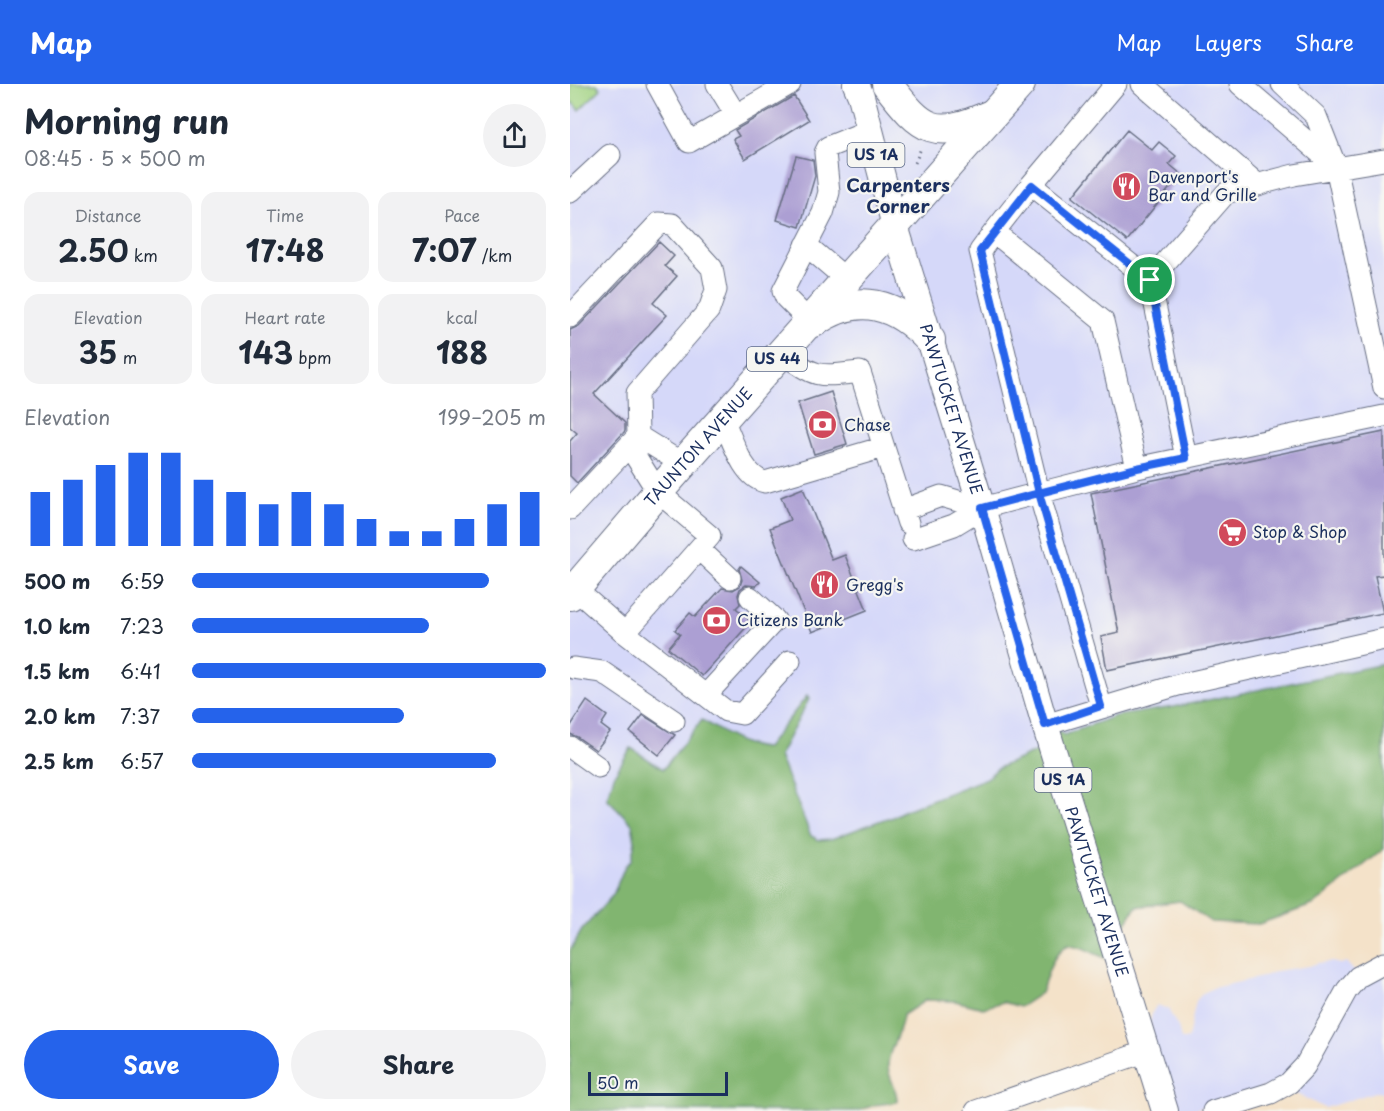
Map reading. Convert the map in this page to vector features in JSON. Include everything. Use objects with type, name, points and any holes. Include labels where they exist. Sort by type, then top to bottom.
[{"type":"highway","points":[[887,84],[909,114],[919,122],[930,126],[954,128],[994,114]]},
{"type":"highway","name":"TAUNTON AVENUE","points":[[573,592],[658,492],[1020,84]]},
{"type":"highway","points":[[806,326],[841,309],[858,305],[883,306],[901,314],[930,340]]},
{"type":"main road","name":"PAWTUCKET AVENUE","points":[[856,84],[895,226],[982,508],[1045,725],[1165,1111]]},
{"type":"street","points":[[657,84],[689,142],[790,84]]},
{"type":"street","points":[[717,84],[736,115]]},
{"type":"street","points":[[1101,706],[1039,493],[980,251],[1116,84]]},
{"type":"street","points":[[1142,84],[1258,185]]},
{"type":"street","points":[[1240,84],[1336,167]]},
{"type":"street","points":[[1281,84],[1316,116],[1336,167],[1384,388]]},
{"type":"street","points":[[806,326],[783,291],[823,213],[829,192],[825,153],[828,147],[870,130]]},
{"type":"street","points":[[570,192],[610,155]]},
{"type":"street","points":[[1150,280],[1226,193],[1294,175],[1384,160]]},
{"type":"street","points":[[1032,185],[1150,280],[1186,458]]},
{"type":"street","points":[[570,317],[659,223],[672,224],[712,268],[716,290],[709,310],[637,393],[633,441],[658,492],[705,543],[730,578]]},
{"type":"street","points":[[994,232],[1103,321],[1137,468]]},
{"type":"street","points":[[806,245],[847,280]]},
{"type":"street","points":[[782,353],[804,369],[820,375],[860,372],[908,524]]},
{"type":"street","points":[[908,524],[954,525],[982,508],[1137,468],[1384,416]]},
{"type":"street","points":[[723,419],[748,472],[758,481],[772,482],[884,447]]},
{"type":"street","points":[[633,441],[683,464]]},
{"type":"street","points":[[573,499],[633,441]]},
{"type":"street","points":[[908,524],[941,496],[982,508]]},
{"type":"street","points":[[626,633],[705,543]]},
{"type":"street","points":[[573,592],[726,711],[742,714],[789,661]]},
{"type":"street","points":[[706,695],[775,620],[750,597]]},
{"type":"street","points":[[1045,725],[1101,706],[1178,685],[1384,639]]},
{"type":"street","points":[[571,669],[602,672],[674,721]]},
{"type":"street","points":[[570,747],[598,767]]},
{"type":"street","points":[[1213,1111],[1271,1093],[1289,1083],[1305,1066],[1347,990],[1358,977],[1384,963]]},
{"type":"street","points":[[976,1111],[1148,1051]]},
{"type":"path","points":[[915,163],[922,147]]},
{"type":"shaded area","points":[[570,84],[1384,84],[1384,681],[903,811],[891,818],[831,839],[819,840],[570,1029]]},
{"type":"shaded area","points":[[1332,962],[1340,964],[1346,962],[1355,972],[1384,962],[1384,1093],[1375,1092],[1325,1108],[1276,1084],[1189,1111],[1163,1111],[1150,1021],[1157,1005],[1168,1009],[1178,1027],[1181,1039],[1188,1039],[1196,1001],[1202,994],[1213,988],[1262,977],[1276,971]]},
{"type":"green space","points":[[570,84],[597,84],[601,89],[579,110],[570,100]]},
{"type":"green space","points":[[1384,664],[1384,849],[1315,904],[1259,924],[1211,922],[1180,901],[1136,907],[1118,935],[1107,959],[1068,944],[1054,960],[1041,993],[1020,1007],[1003,1002],[983,1008],[955,1001],[926,1000],[903,1015],[890,1053],[888,1070],[897,1102],[875,1105],[857,1111],[570,1111],[570,951],[582,930],[613,895],[625,866],[631,861],[635,841],[632,824],[607,798],[615,773],[631,748],[663,769],[702,720],[740,742],[766,748],[807,696],[809,699],[779,756],[811,836],[819,840],[831,839],[891,818],[903,811],[987,778],[998,768],[1051,745],[1053,726],[1064,735],[1115,716],[1174,707]]},
{"type":"building","points":[[794,96],[809,120],[745,159],[733,139],[739,136],[735,130]]},
{"type":"building","name":"Davenport's Bar and Grille","points":[[1127,130],[1152,150],[1159,142],[1176,156],[1169,164],[1181,174],[1127,241],[1072,197]]},
{"type":"building","points":[[796,156],[813,160],[815,176],[800,227],[777,220]]},
{"type":"building","points":[[659,242],[674,256],[665,266],[677,276],[653,303],[667,315],[594,394],[625,423],[625,431],[577,483],[570,476],[570,441],[577,433],[570,427],[570,330],[579,326]]},
{"type":"building","name":"Chase","points":[[831,392],[847,444],[814,454],[798,403]]},
{"type":"building","points":[[1384,432],[1384,575],[1375,576],[1383,613],[1107,670],[1101,637],[1119,633],[1091,493]]},
{"type":"building","name":"Gregg's","points":[[803,488],[832,560],[845,555],[867,610],[812,632],[770,528],[790,520],[781,497]]},
{"type":"building","name":"Citizens Bank","points":[[741,566],[760,582],[756,586],[746,585],[740,589],[738,595],[740,604],[736,608],[751,622],[702,676],[668,648],[680,634],[675,630],[690,613],[695,617],[722,588],[733,590],[740,586],[742,580],[739,569]]},
{"type":"building","points":[[587,701],[607,716],[601,725],[610,732],[596,750],[570,734],[570,727]]},
{"type":"building","points":[[643,715],[675,735],[659,755],[630,732]]},
{"type":"place","name":"Davenport's Bar and Grille","points":[[1127,186]]},
{"type":"place","name":"Chase","points":[[823,425]]},
{"type":"place","name":"Stop & Shop","points":[[1232,532]]},
{"type":"place","name":"Gregg's","points":[[825,585]]},
{"type":"place","name":"Citizens Bank","points":[[716,620]]},
{"type":"district","name":"Carpenters Corner","points":[[898,196]]},
{"type":"route","points":[[1150,280],[1032,185],[980,251],[1039,493],[982,508],[1045,725],[1101,706],[1039,493],[1186,458],[1150,280]]}]
